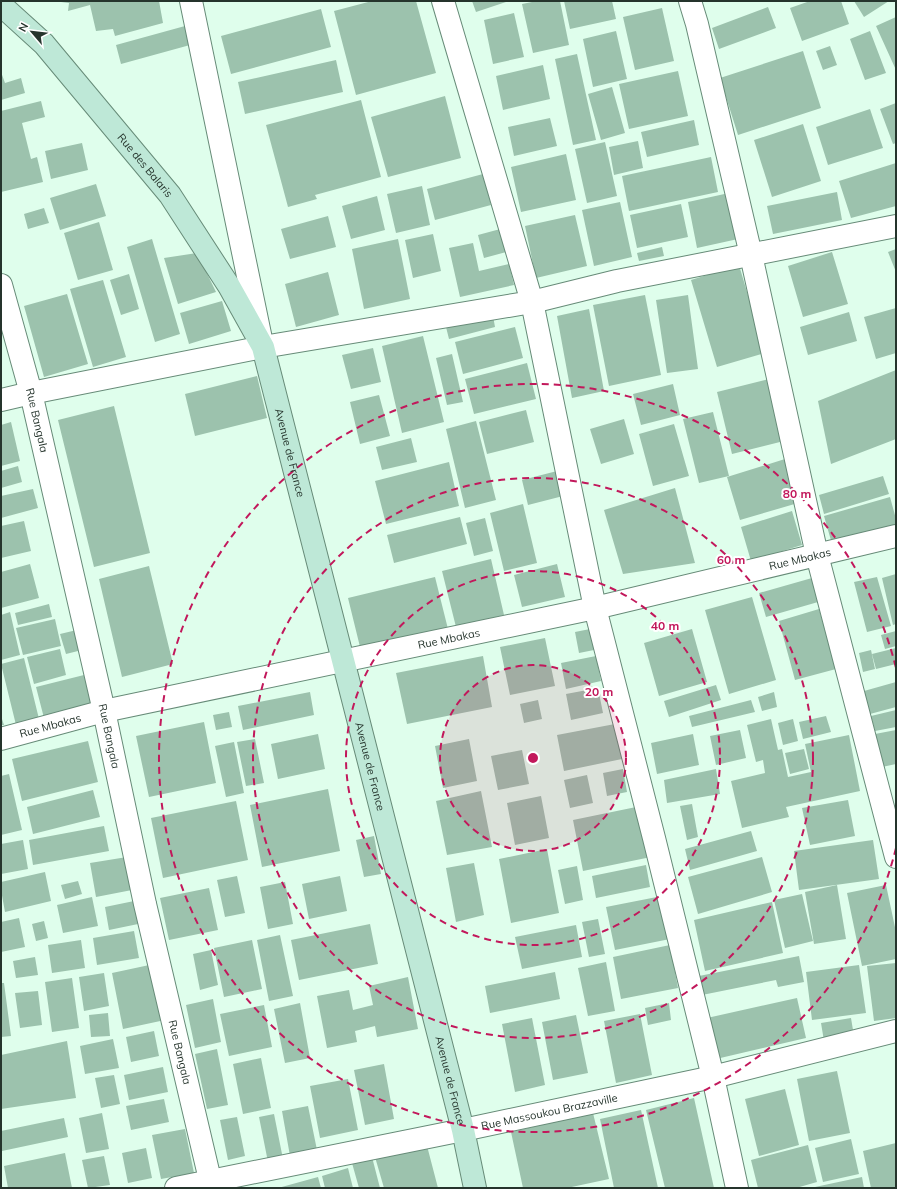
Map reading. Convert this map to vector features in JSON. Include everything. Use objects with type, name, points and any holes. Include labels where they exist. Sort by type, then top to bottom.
[{"type":"main road","name":"Rue des Balaris","points":[[1,5],[44,44],[170,195],[229,286],[263,347]]},
{"type":"main road","name":"Avenue de France","points":[[263,347],[463,1130],[475,1188]]},
{"type":"street","points":[[191,1],[263,347]]},
{"type":"street","points":[[442,1],[532,302],[595,608],[713,1077],[737,1188]]},
{"type":"street","points":[[690,1],[697,24],[751,255],[817,554],[896,857]]},
{"type":"street","points":[[1,400],[263,347],[532,302],[617,281],[896,226]]},
{"type":"street","name":"Rue Bangala","points":[[1,284],[31,393],[104,711],[145,904],[212,1185]]},
{"type":"street","name":"Rue Mbakas","points":[[1,739],[104,711],[595,608],[896,536]]},
{"type":"street","name":"Rue Massoukou Brazzaville","points":[[176,1188],[212,1185],[713,1077],[896,1031]]},
{"type":"building","points":[[61,1],[159,1],[163,23],[115,36],[113,29],[96,31],[90,5],[68,11],[69,3]]},
{"type":"building","points":[[372,1],[416,1],[436,73],[356,95],[334,11]]},
{"type":"building","points":[[472,1],[509,1],[476,12]]},
{"type":"building","points":[[537,1],[560,1],[569,45],[533,53],[522,4]]},
{"type":"building","points":[[564,1],[612,1],[616,19],[570,29]]},
{"type":"building","points":[[810,1],[841,1],[849,24],[802,41],[790,8]]},
{"type":"building","points":[[854,1],[889,1],[864,17]]},
{"type":"building","points":[[768,7],[776,28],[719,49],[712,28]]},
{"type":"building","points":[[662,8],[674,61],[635,70],[623,17]]},
{"type":"building","points":[[321,9],[331,47],[231,74],[221,36]]},
{"type":"building","points":[[514,13],[524,57],[493,64],[484,20]]},
{"type":"building","points":[[896,17],[896,70],[876,26]]},
{"type":"building","points":[[185,26],[190,45],[121,64],[116,45]]},
{"type":"building","points":[[616,31],[627,79],[593,87],[583,39]]},
{"type":"building","points":[[870,31],[886,73],[865,80],[850,39]]},
{"type":"building","points":[[830,46],[837,65],[823,70],[816,51]]},
{"type":"building","points":[[803,51],[821,108],[738,135],[720,78]]},
{"type":"building","points":[[577,54],[596,140],[573,145],[555,59]]},
{"type":"building","points":[[336,60],[343,92],[245,114],[238,82]]},
{"type":"building","points":[[543,65],[550,99],[503,110],[496,76]]},
{"type":"building","points":[[678,71],[688,116],[629,129],[619,84]]},
{"type":"building","points":[[1,72],[5,83],[21,78],[25,93],[1,100]]},
{"type":"building","points":[[612,87],[625,133],[601,140],[588,94]]},
{"type":"building","points":[[445,96],[461,158],[388,177],[371,117]]},
{"type":"building","points":[[361,100],[381,177],[315,195],[317,199],[288,207],[266,125]]},
{"type":"building","points":[[41,101],[45,117],[22,123],[31,159],[37,157],[43,182],[1,192],[1,111]]},
{"type":"building","points":[[896,103],[896,143],[893,144],[880,109]]},
{"type":"building","points":[[870,109],[883,148],[828,165],[816,127]]},
{"type":"building","points":[[550,118],[557,146],[514,156],[508,127]]},
{"type":"building","points":[[694,120],[699,145],[647,157],[641,132]]},
{"type":"building","points":[[803,124],[821,181],[772,197],[754,140]]},
{"type":"building","points":[[638,141],[643,168],[614,175],[609,147]]},
{"type":"building","points":[[605,142],[617,196],[587,203],[575,149]]},
{"type":"building","points":[[82,143],[88,170],[51,179],[45,151]]},
{"type":"building","points":[[566,154],[576,200],[521,212],[511,167]]},
{"type":"building","points":[[711,157],[718,192],[629,211],[622,176]]},
{"type":"building","points":[[896,163],[896,206],[851,218],[839,181]]},
{"type":"building","points":[[483,174],[491,205],[435,220],[427,189]]},
{"type":"building","points":[[96,184],[106,216],[60,230],[50,198]]},
{"type":"building","points":[[422,186],[430,225],[396,233],[387,194]]},
{"type":"building","points":[[837,192],[842,220],[773,234],[767,206]]},
{"type":"building","points":[[729,193],[738,239],[697,248],[688,202]]},
{"type":"building","points":[[377,196],[385,230],[351,239],[342,206]]},
{"type":"building","points":[[620,202],[632,257],[594,266],[582,210]]},
{"type":"building","points":[[681,204],[688,237],[637,248],[630,215]]},
{"type":"building","points":[[44,208],[49,223],[28,229],[24,214]]},
{"type":"building","points":[[575,215],[587,266],[536,278],[525,226]]},
{"type":"building","points":[[328,216],[336,247],[290,259],[281,229]]},
{"type":"building","points":[[99,222],[113,270],[78,280],[64,233]]},
{"type":"building","points":[[504,228],[510,251],[484,258],[478,235]]},
{"type":"building","points":[[433,234],[441,271],[413,278],[405,240]]},
{"type":"building","points":[[152,239],[180,334],[155,342],[127,247]]},
{"type":"building","points":[[398,239],[410,299],[364,309],[352,249]]},
{"type":"building","points":[[473,243],[479,271],[509,264],[514,285],[460,297],[449,248]]},
{"type":"building","points":[[662,247],[664,256],[639,261],[637,253]]},
{"type":"building","points":[[896,249],[896,272],[888,252]]},
{"type":"building","points":[[832,252],[848,304],[803,317],[788,266]]},
{"type":"building","points":[[197,253],[216,292],[178,304],[164,258]]},
{"type":"building","points":[[739,265],[765,353],[717,367],[691,280]]},
{"type":"building","points":[[328,272],[339,315],[296,327],[285,284]]},
{"type":"building","points":[[129,274],[139,309],[121,315],[110,280]]},
{"type":"building","points":[[103,280],[126,357],[93,367],[70,289]]},
{"type":"building","points":[[67,294],[88,364],[44,377],[24,306]]},
{"type":"building","points":[[645,295],[661,375],[609,386],[593,305]]},
{"type":"building","points":[[688,295],[698,369],[667,373],[656,300]]},
{"type":"building","points":[[222,301],[231,331],[189,344],[180,313]]},
{"type":"building","points":[[896,308],[896,353],[876,359],[864,317]]},
{"type":"building","points":[[589,309],[604,391],[572,398],[557,316]]},
{"type":"building","points":[[849,312],[857,341],[808,355],[800,327]]},
{"type":"building","points":[[493,316],[495,327],[449,339],[446,327]]},
{"type":"building","points":[[515,327],[523,358],[463,374],[455,342]]},
{"type":"building","points":[[423,336],[444,422],[402,433],[382,346]]},
{"type":"building","points":[[373,348],[381,382],[351,389],[342,355]]},
{"type":"building","points":[[452,354],[463,402],[447,405],[436,358]]},
{"type":"building","points":[[527,363],[536,399],[474,414],[465,379]]},
{"type":"building","points":[[896,370],[896,439],[831,464],[818,401]]},
{"type":"building","points":[[257,376],[267,418],[195,436],[185,394]]},
{"type":"building","points":[[769,379],[784,441],[732,454],[717,392]]},
{"type":"building","points":[[673,384],[680,415],[641,425],[633,394]]},
{"type":"building","points":[[379,395],[390,436],[360,444],[350,402]]},
{"type":"building","points":[[114,406],[150,553],[94,567],[58,420]]},
{"type":"building","points":[[526,410],[534,442],[487,454],[479,422]]},
{"type":"building","points":[[713,412],[729,476],[699,483],[683,419]]},
{"type":"building","points":[[624,419],[634,454],[601,464],[590,429]]},
{"type":"building","points":[[476,421],[496,500],[465,508],[446,429]]},
{"type":"building","points":[[11,422],[20,461],[1,466],[1,425]]},
{"type":"building","points":[[674,424],[689,476],[653,486],[639,434]]},
{"type":"building","points":[[411,438],[417,462],[382,470],[376,447]]},
{"type":"building","points":[[785,459],[798,503],[740,520],[727,477]]},
{"type":"building","points":[[449,462],[459,506],[386,524],[375,481]]},
{"type":"building","points":[[18,466],[22,482],[1,488],[1,471]]},
{"type":"building","points":[[561,470],[567,495],[528,505],[522,480]]},
{"type":"building","points":[[883,476],[889,494],[824,514],[819,495]]},
{"type":"building","points":[[675,488],[695,563],[623,574],[604,510]]},
{"type":"building","points":[[33,489],[38,508],[1,518],[1,496]]},
{"type":"building","points":[[890,497],[896,519],[896,525],[832,544],[824,516]]},
{"type":"building","points":[[523,504],[537,563],[504,571],[490,513]]},
{"type":"building","points":[[792,511],[802,545],[751,561],[741,527]]},
{"type":"building","points":[[460,517],[467,544],[394,563],[387,535]]},
{"type":"building","points":[[485,518],[493,551],[474,556],[466,523]]},
{"type":"building","points":[[24,521],[31,551],[1,558],[1,526]]},
{"type":"building","points":[[491,559],[504,615],[456,627],[442,571]]},
{"type":"building","points":[[30,564],[39,598],[1,608],[1,572]]},
{"type":"building","points":[[557,564],[565,597],[522,607],[514,575]]},
{"type":"building","points":[[149,566],[173,664],[122,677],[99,579]]},
{"type":"building","points":[[896,574],[896,624],[893,625],[882,578]]},
{"type":"building","points":[[819,576],[825,600],[766,617],[759,593]]},
{"type":"building","points":[[435,577],[448,629],[361,651],[348,598]]},
{"type":"building","points":[[877,577],[891,626],[867,632],[854,582]]},
{"type":"building","points":[[752,597],[776,680],[729,694],[705,610]]},
{"type":"building","points":[[49,604],[52,617],[18,625],[15,613]]},
{"type":"building","points":[[819,609],[836,669],[795,680],[779,621]]},
{"type":"building","points":[[10,612],[20,655],[1,660],[1,615]]},
{"type":"building","points":[[55,619],[61,646],[23,655],[16,628]]},
{"type":"building","points":[[81,629],[86,649],[66,654],[60,634]]},
{"type":"building","points":[[590,629],[594,650],[579,653],[575,632]]},
{"type":"building","points":[[692,629],[707,682],[659,696],[644,643]]},
{"type":"building","points":[[896,631],[896,646],[885,649],[881,635]]},
{"type":"building","points":[[545,638],[555,686],[510,695],[500,647]]},
{"type":"building","points":[[896,648],[896,664],[876,669],[872,654]]},
{"type":"building","points":[[60,649],[66,675],[34,684],[27,657]]},
{"type":"building","points":[[871,650],[875,669],[863,672],[859,653]]},
{"type":"building","points":[[483,656],[492,707],[407,724],[396,673]]},
{"type":"building","points":[[596,656],[601,681],[566,689],[561,663]]},
{"type":"building","points":[[24,658],[40,723],[17,729],[1,664]]},
{"type":"building","points":[[88,674],[96,705],[44,718],[36,687]]},
{"type":"building","points":[[896,682],[896,707],[870,714],[864,691]]},
{"type":"building","points":[[716,685],[721,700],[669,717],[664,701]]},
{"type":"building","points":[[598,688],[603,713],[571,720],[566,694]]},
{"type":"building","points":[[310,692],[314,715],[243,730],[238,706]]},
{"type":"building","points":[[774,692],[777,707],[762,711],[758,697]]},
{"type":"building","points":[[538,700],[542,719],[524,723],[520,704]]},
{"type":"building","points":[[751,700],[755,712],[692,727],[689,716]]},
{"type":"building","points":[[896,710],[896,727],[875,731],[871,716]]},
{"type":"building","points":[[229,712],[232,727],[216,730],[213,715]]},
{"type":"building","points":[[1,716],[4,725],[1,725]]},
{"type":"building","points":[[826,716],[831,732],[803,739],[799,722]]},
{"type":"building","points":[[771,719],[778,750],[782,749],[788,777],[811,772],[805,744],[849,735],[860,791],[786,807],[789,817],[742,828],[731,781],[765,773],[763,760],[756,762],[747,725]]},
{"type":"building","points":[[793,719],[798,741],[783,745],[778,723]]},
{"type":"building","points":[[204,722],[216,783],[149,797],[136,736]]},
{"type":"building","points":[[615,724],[622,759],[564,771],[557,735]]},
{"type":"building","points":[[740,730],[746,758],[716,765],[710,736]]},
{"type":"building","points":[[896,730],[896,764],[882,767],[875,734]]},
{"type":"building","points":[[318,734],[325,769],[278,779],[271,744]]},
{"type":"building","points":[[693,734],[699,765],[657,774],[651,743]]},
{"type":"building","points":[[255,739],[264,783],[246,786],[237,742]]},
{"type":"building","points":[[469,739],[477,781],[443,788],[435,746]]},
{"type":"building","points":[[88,741],[98,782],[22,801],[12,759]]},
{"type":"building","points":[[234,742],[244,793],[226,797],[215,746]]},
{"type":"building","points":[[804,749],[809,769],[790,774],[785,753]]},
{"type":"building","points":[[522,750],[529,784],[498,790],[491,756]]},
{"type":"building","points":[[623,769],[627,792],[607,796],[603,773]]},
{"type":"building","points":[[716,769],[720,794],[667,803],[664,780]]},
{"type":"building","points":[[9,774],[22,830],[1,835],[1,776]]},
{"type":"building","points":[[587,775],[593,803],[570,808],[564,780]]},
{"type":"building","points":[[328,789],[340,851],[262,867],[250,805]]},
{"type":"building","points":[[93,790],[100,817],[33,834],[27,807]]},
{"type":"building","points":[[481,791],[492,847],[447,855],[436,801]]},
{"type":"building","points":[[541,796],[549,838],[515,845],[507,803]]},
{"type":"building","points":[[848,800],[855,836],[810,845],[802,808]]},
{"type":"building","points":[[236,801],[248,860],[163,878],[151,818]]},
{"type":"building","points":[[692,804],[698,837],[687,840],[680,806]]},
{"type":"building","points":[[641,806],[651,857],[583,871],[573,820]]},
{"type":"building","points":[[104,826],[109,851],[33,865],[29,840]]},
{"type":"building","points":[[751,831],[757,851],[690,870],[685,849]]},
{"type":"building","points":[[374,836],[381,874],[364,877],[356,840]]},
{"type":"building","points":[[23,840],[28,869],[1,874],[1,844]]},
{"type":"building","points":[[873,840],[879,879],[799,890],[794,851]]},
{"type":"building","points":[[547,849],[559,913],[511,923],[499,859]]},
{"type":"building","points":[[127,857],[132,890],[96,897],[90,863]]},
{"type":"building","points":[[762,857],[772,892],[698,914],[688,877]]},
{"type":"building","points":[[474,863],[484,915],[456,922],[446,868]]},
{"type":"building","points":[[646,865],[650,887],[596,898],[592,876]]},
{"type":"building","points":[[577,866],[583,900],[565,904],[558,870]]},
{"type":"building","points":[[45,872],[51,901],[5,912],[1,882]]},
{"type":"building","points":[[237,876],[245,913],[225,917],[217,880]]},
{"type":"building","points":[[340,876],[347,911],[309,919],[302,884]]},
{"type":"building","points":[[78,881],[82,894],[65,899],[61,885]]},
{"type":"building","points":[[285,882],[293,924],[268,929],[260,887]]},
{"type":"building","points":[[837,885],[846,939],[814,944],[805,892]]},
{"type":"building","points":[[886,885],[896,932],[896,959],[862,966],[847,893]]},
{"type":"building","points":[[209,888],[218,930],[169,940],[160,898]]},
{"type":"building","points":[[802,894],[813,941],[785,948],[774,900]]},
{"type":"building","points":[[662,896],[670,939],[615,950],[606,907]]},
{"type":"building","points":[[92,897],[98,926],[63,933],[57,905]]},
{"type":"building","points":[[139,900],[143,923],[109,930],[105,907]]},
{"type":"building","points":[[772,902],[783,953],[705,971],[694,920]]},
{"type":"building","points":[[19,918],[25,947],[1,952],[1,922]]},
{"type":"building","points":[[598,919],[605,954],[589,957],[582,922]]},
{"type":"building","points":[[44,921],[48,938],[36,941],[32,924]]},
{"type":"building","points":[[370,924],[378,964],[299,980],[291,940]]},
{"type":"building","points":[[576,925],[582,957],[522,969],[515,937]]},
{"type":"building","points":[[134,931],[139,958],[97,965],[93,938]]},
{"type":"building","points":[[280,935],[293,996],[269,1001],[257,940]]},
{"type":"building","points":[[81,940],[85,968],[52,973],[48,945]]},
{"type":"building","points":[[252,940],[262,989],[224,997],[214,948]]},
{"type":"building","points":[[670,945],[678,988],[621,999],[613,957]]},
{"type":"building","points":[[211,950],[218,985],[200,990],[193,954]]},
{"type":"building","points":[[799,956],[804,982],[778,987],[776,980],[702,995],[699,976]]},
{"type":"building","points":[[35,957],[38,975],[16,978],[13,961]]},
{"type":"building","points":[[606,962],[615,1011],[588,1016],[578,968]]},
{"type":"building","points":[[896,963],[896,1018],[874,1021],[867,966]]},
{"type":"building","points":[[154,964],[165,1020],[123,1029],[112,973]]},
{"type":"building","points":[[859,965],[866,1013],[812,1020],[806,972]]},
{"type":"building","points":[[555,972],[560,999],[490,1013],[485,986]]},
{"type":"building","points":[[104,973],[109,1006],[84,1011],[79,977]]},
{"type":"building","points":[[408,977],[418,1029],[377,1037],[375,1026],[355,1031],[357,1042],[327,1048],[317,996],[349,990],[353,1010],[373,1005],[369,986]]},
{"type":"building","points":[[72,978],[79,1028],[52,1032],[45,982]]},
{"type":"building","points":[[1,983],[4,983],[11,1036],[1,1037]]},
{"type":"building","points":[[38,991],[42,1025],[20,1028],[15,993]]},
{"type":"building","points":[[797,998],[806,1038],[716,1059],[707,1018]]},
{"type":"building","points":[[213,999],[221,1042],[195,1048],[186,1005]]},
{"type":"building","points":[[300,1003],[310,1058],[285,1063],[274,1009]]},
{"type":"building","points":[[669,1003],[671,1020],[648,1025],[645,1008]]},
{"type":"building","points":[[264,1005],[272,1047],[229,1056],[220,1014]]},
{"type":"building","points":[[108,1013],[110,1036],[91,1037],[89,1015]]},
{"type":"building","points":[[640,1014],[652,1075],[616,1083],[604,1021]]},
{"type":"building","points":[[576,1015],[588,1073],[553,1080],[542,1022]]},
{"type":"building","points":[[532,1018],[545,1085],[515,1092],[502,1024]]},
{"type":"building","points":[[851,1018],[854,1036],[824,1041],[821,1023]]},
{"type":"building","points":[[154,1031],[159,1056],[131,1062],[126,1037]]},
{"type":"building","points":[[113,1039],[119,1068],[85,1074],[80,1046]]},
{"type":"building","points":[[67,1041],[76,1098],[1,1109],[1,1055]]},
{"type":"building","points":[[217,1049],[228,1105],[207,1109],[195,1054]]},
{"type":"building","points":[[261,1058],[271,1108],[243,1114],[233,1064]]},
{"type":"building","points":[[384,1064],[394,1119],[365,1125],[354,1070]]},
{"type":"building","points":[[163,1067],[168,1092],[129,1100],[124,1075]]},
{"type":"building","points":[[837,1071],[850,1133],[809,1141],[797,1079]]},
{"type":"building","points":[[114,1075],[120,1104],[101,1108],[95,1078]]},
{"type":"building","points":[[348,1079],[358,1130],[320,1138],[310,1086]]},
{"type":"building","points":[[785,1089],[799,1145],[759,1156],[745,1099]]},
{"type":"building","points":[[694,1098],[714,1188],[665,1188],[646,1110]]},
{"type":"building","points":[[164,1099],[169,1122],[131,1130],[126,1106]]},
{"type":"building","points":[[308,1106],[317,1150],[290,1156],[282,1111]]},
{"type":"building","points":[[641,1110],[658,1188],[614,1188],[600,1119]]},
{"type":"building","points":[[102,1113],[109,1149],[86,1153],[79,1118]]},
{"type":"building","points":[[593,1113],[609,1179],[567,1188],[523,1188],[511,1132]]},
{"type":"building","points":[[274,1114],[283,1159],[268,1162],[259,1117]]},
{"type":"building","points":[[237,1117],[245,1156],[228,1160],[220,1120]]},
{"type":"building","points":[[64,1118],[68,1137],[2,1151],[1,1131]]},
{"type":"building","points":[[185,1129],[194,1173],[161,1179],[152,1135]]},
{"type":"building","points":[[851,1139],[859,1174],[823,1182],[815,1148]]},
{"type":"building","points":[[426,1142],[438,1188],[384,1188],[375,1157]]},
{"type":"building","points":[[896,1143],[896,1188],[871,1188],[863,1151]]},
{"type":"building","points":[[808,1145],[817,1182],[796,1188],[758,1188],[751,1160]]},
{"type":"building","points":[[146,1148],[152,1178],[128,1183],[122,1153]]},
{"type":"building","points":[[65,1153],[72,1188],[8,1188],[4,1166]]},
{"type":"building","points":[[104,1156],[110,1185],[88,1188],[82,1160]]},
{"type":"building","points":[[372,1157],[380,1188],[359,1188],[352,1163]]},
{"type":"building","points":[[348,1168],[353,1188],[325,1188],[322,1176]]},
{"type":"building","points":[[318,1177],[321,1188],[278,1188]]},
{"type":"building","points":[[862,1177],[864,1188],[815,1188],[815,1187]]}]
